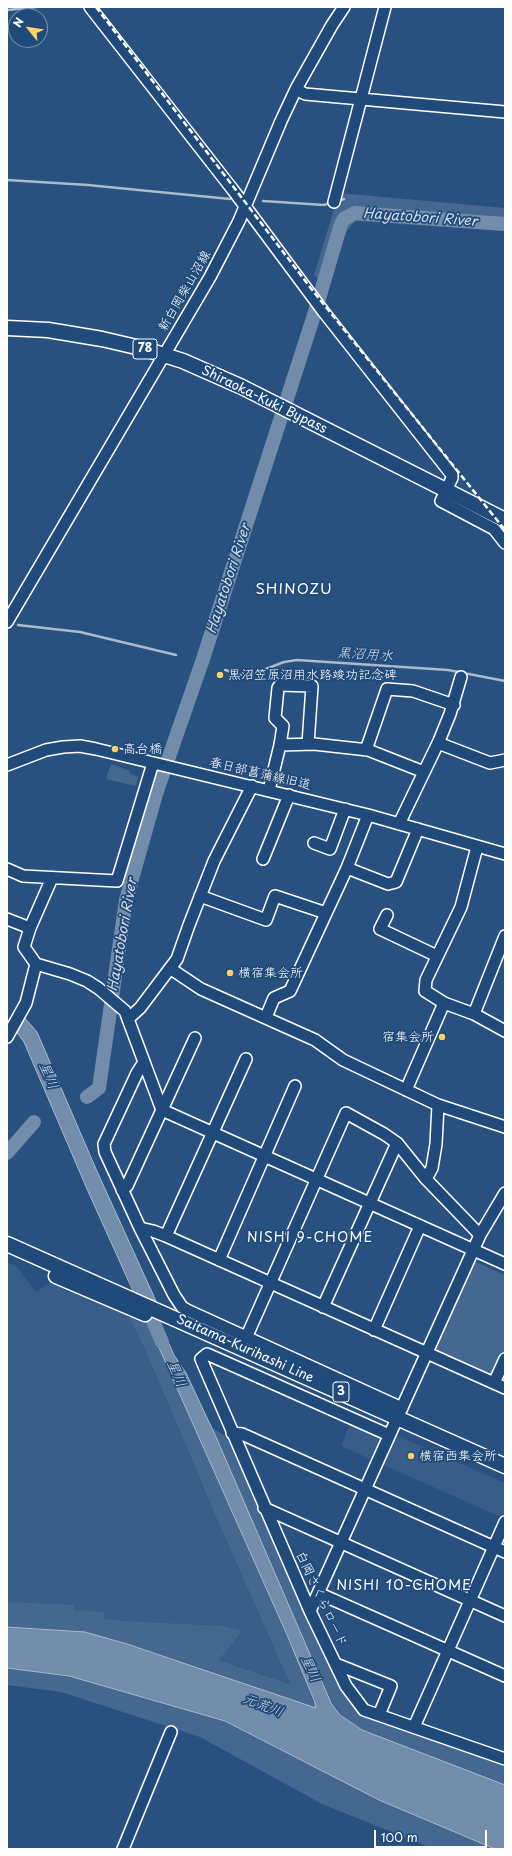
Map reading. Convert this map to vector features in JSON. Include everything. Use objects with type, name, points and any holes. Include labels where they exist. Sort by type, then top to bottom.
[{"type":"main road","name":"Shiraoka-Kuki Bypass","points":[[7,328],[76,334],[164,355],[222,378],[505,520]]},
{"type":"main road","name":"Saitama-Kurihashi Line","points":[[7,1244],[125,1295],[180,1325],[396,1421],[505,1466]]},
{"type":"main road","name":"Saitama-Kurihashi Line","points":[[7,1254],[130,1308],[180,1325]]},
{"type":"main road","name":"Saitama-Kurihashi Line","points":[[396,1421],[505,1475]]},
{"type":"street","points":[[90,7],[245,206],[323,311],[452,474],[452,478],[441,501],[494,529],[505,543]]},
{"type":"street","name":"新白岡柴山沼線","points":[[7,622],[213,271],[245,206],[296,89],[344,7]]},
{"type":"street","points":[[334,202],[385,7]]},
{"type":"street","points":[[296,89],[305,94],[505,112]]},
{"type":"street","points":[[399,824],[438,743],[454,705],[461,677]]},
{"type":"street","points":[[269,790],[283,726],[275,718],[278,688],[280,685],[312,686],[308,744]]},
{"type":"street","points":[[366,750],[387,689],[413,691],[454,705]]},
{"type":"street","points":[[438,743],[490,763],[505,760]]},
{"type":"street","points":[[280,745],[308,744],[366,750],[424,772]]},
{"type":"street","name":"春日部菖蒲線旧道","points":[[7,765],[46,750],[80,746],[345,809],[505,854]]},
{"type":"street","points":[[7,869],[23,876],[117,881],[155,764]]},
{"type":"street","points":[[129,1018],[140,1008],[171,969],[179,955],[189,924],[214,861],[252,786]]},
{"type":"street","points":[[263,859],[289,795]]},
{"type":"street","points":[[314,843],[330,849],[345,809]]},
{"type":"street","points":[[266,1017],[274,998],[290,991],[347,868],[368,815]]},
{"type":"street","points":[[347,868],[388,884],[396,882],[418,829]]},
{"type":"street","points":[[478,847],[461,907],[426,980],[425,991],[444,1003],[474,1014],[505,1031]]},
{"type":"street","points":[[52,878],[30,928],[24,947],[36,964],[70,974],[98,988],[120,1006],[129,1018],[162,1110],[505,1264]]},
{"type":"street","points":[[200,896],[266,920],[275,896],[326,914]]},
{"type":"street","points":[[387,915],[380,929],[438,956]]},
{"type":"street","points":[[7,919],[30,928]]},
{"type":"street","points":[[474,1014],[505,936]]},
{"type":"street","points":[[7,1037],[26,1003],[36,964]]},
{"type":"street","points":[[171,969],[201,989],[315,1040],[343,1060],[406,1090],[438,1105],[505,1127]]},
{"type":"street","points":[[406,1090],[444,1003]]},
{"type":"street","points":[[122,1190],[127,1186],[195,1038]]},
{"type":"street","points":[[166,1236],[246,1059]]},
{"type":"street","points":[[144,1062],[137,1072],[104,1144],[104,1152],[140,1228],[174,1295],[182,1307],[246,1338],[396,1421]]},
{"type":"street","points":[[219,1260],[295,1086]]},
{"type":"street","points":[[426,1180],[432,1168],[436,1144],[438,1105]]},
{"type":"street","points":[[246,1338],[346,1113],[397,1143],[426,1180],[480,1235]]},
{"type":"street","points":[[323,1307],[397,1143]]},
{"type":"street","points":[[310,1611],[480,1235],[504,1198]]},
{"type":"street","points":[[374,1330],[420,1226]]},
{"type":"street","points":[[140,1228],[154,1231],[166,1236],[270,1284],[427,1352],[505,1388]]},
{"type":"street","name":"白岡さくらロード","points":[[396,1421],[207,1354],[201,1359],[264,1508],[310,1611],[346,1686],[364,1710],[505,1759]]},
{"type":"street","points":[[494,1383],[505,1359]]},
{"type":"street","points":[[232,1433],[242,1434],[505,1552]]},
{"type":"street","points":[[264,1508],[505,1616]]},
{"type":"street","points":[[414,1727],[505,1522]]},
{"type":"street","points":[[318,1594],[505,1676]]},
{"type":"street","points":[[336,1664],[390,1686],[379,1715]]},
{"type":"street","points":[[123,1849],[171,1732]]},
{"type":"shaded area","points":[[339,193],[505,208],[505,231],[355,221],[345,234],[328,291],[314,275]]},
{"type":"shaded area","points":[[111,764],[130,771],[129,773],[138,777],[136,786],[106,779]]},
{"type":"shaded area","points":[[469,1259],[505,1275],[505,1349],[492,1376],[431,1351]]},
{"type":"shaded area","points":[[7,1262],[16,1266],[36,1292],[51,1282],[127,1313],[148,1356],[216,1517],[290,1684],[196,1652],[7,1609]]},
{"type":"shaded area","points":[[127,1313],[148,1323],[303,1673],[316,1709],[127,1644],[85,1632],[7,1627],[7,1602],[75,1605],[74,1610],[104,1612],[104,1619],[122,1621],[223,1626],[242,1631],[219,1660],[290,1684],[216,1517],[148,1356]]},
{"type":"shaded area","points":[[351,1422],[394,1434],[505,1483],[505,1519],[341,1446]]},
{"type":"shaded area","points":[[209,1426],[228,1438],[302,1605],[363,1713],[505,1763],[505,1785],[362,1730],[341,1715],[327,1695]]},
{"type":"shaded area","points":[[7,1668],[69,1676],[225,1721],[379,1800],[495,1849],[465,1849],[459,1847],[458,1849],[434,1849],[322,1804],[200,1737],[61,1692],[7,1685]]},
{"type":"water","points":[[23,1016],[37,1032],[96,1169],[156,1301],[133,1291],[87,1189],[24,1042],[15,1030]]},
{"type":"water","name":"元荒川","points":[[148,1323],[162,1328],[174,1355],[186,1373],[216,1437],[331,1703],[340,1715],[362,1730],[505,1785],[505,1849],[495,1849],[379,1800],[225,1721],[69,1676],[7,1668],[7,1627],[85,1632],[127,1644],[316,1708],[287,1635]]},
{"type":"waterway","points":[[7,10],[37,7]]},
{"type":"waterway","points":[[7,180],[88,185],[230,199]]},
{"type":"waterway","points":[[337,201],[344,199]]},
{"type":"waterway","points":[[263,201],[324,205],[330,203]]},
{"type":"waterway","name":"Hayatobori River","points":[[87,1097],[99,1088],[126,900],[156,794],[202,662],[315,312],[341,224],[344,219],[355,213],[505,224]]},
{"type":"waterway","name":"黒沼用水","points":[[18,625],[80,632],[176,655]]},
{"type":"waterway","name":"黒沼用水","points":[[225,670],[242,675],[253,674],[284,662],[297,660],[448,670],[505,681]]},
{"type":"waterway","points":[[7,1153],[34,1122]]},
{"type":"waterway","name":"星川","points":[[135,1278],[162,1342]]},
{"type":"railway","points":[[96,7],[313,291],[505,530]]},
{"type":"place","name":"黒沼笠原沼用水路竣功記念碑","points":[[220,675]]},
{"type":"place","name":"高台橋","points":[[115,749]]},
{"type":"place","name":"横宿集会所","points":[[230,973]]},
{"type":"place","name":"宿集会所","points":[[442,1037]]},
{"type":"place","name":"横宿西集会所","points":[[411,1456]]},
{"type":"district","name":"SHINOZU","points":[[294,590]]},
{"type":"district","name":"NISHI 9-CHOME","points":[[310,1238]]},
{"type":"district","name":"NISHI 10-CHOME","points":[[404,1586]]}]
